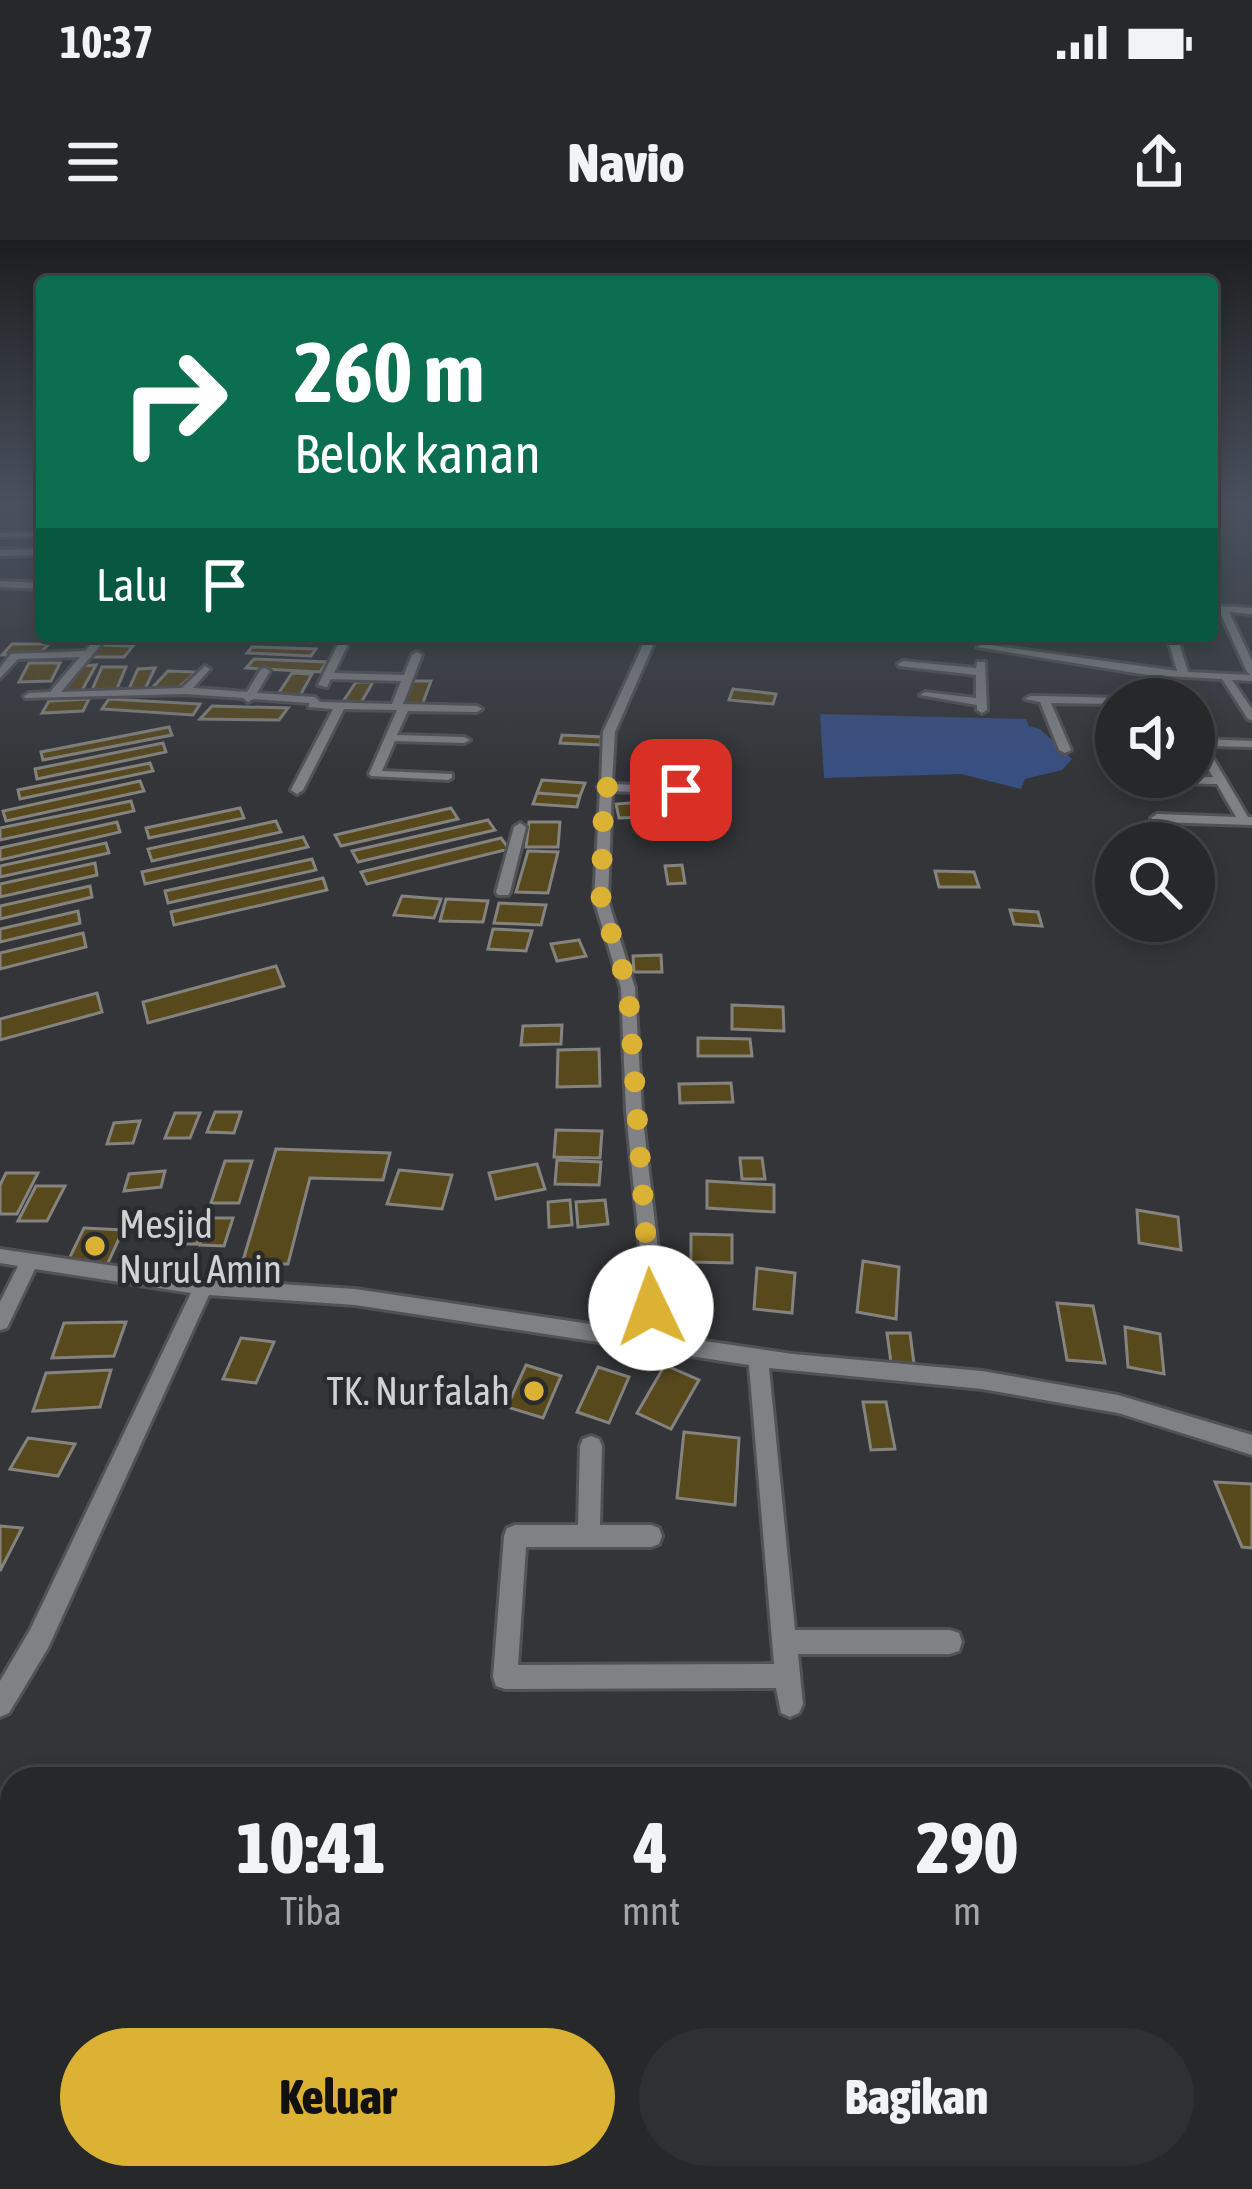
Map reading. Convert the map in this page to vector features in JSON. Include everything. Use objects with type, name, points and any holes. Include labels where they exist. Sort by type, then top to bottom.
[{"type":"street","points":[[1218,609],[1252,611]]},
{"type":"street","points":[[987,642],[1046,657],[1158,673],[1252,675],[1218,611]]},
{"type":"street","points":[[54,694],[97,642]]},
{"type":"street","points":[[344,642],[313,705],[477,710]]},
{"type":"street","points":[[647,1339],[649,1250],[634,1111],[628,988],[601,900],[608,732],[649,642]]},
{"type":"street","points":[[925,695],[982,706],[983,642]]},
{"type":"street","points":[[1174,642],[1184,676]]},
{"type":"street","points":[[0,675],[15,656],[84,654]]},
{"type":"street","points":[[417,655],[374,774],[448,776]]},
{"type":"street","points":[[1045,679],[1046,657]]},
{"type":"street","points":[[903,664],[981,672]]},
{"type":"street","points":[[184,692],[205,669]]},
{"type":"street","points":[[248,698],[265,671]]},
{"type":"street","points":[[1158,673],[1161,678]]},
{"type":"street","points":[[328,676],[408,678]]},
{"type":"street","points":[[1225,677],[1252,717]]},
{"type":"street","points":[[29,696],[123,687],[315,700]]},
{"type":"street","points":[[1065,750],[1037,699],[1095,701]]},
{"type":"street","points":[[297,790],[340,706]]},
{"type":"street","points":[[390,738],[464,740]]},
{"type":"street","points":[[1215,741],[1252,744]]},
{"type":"street","points":[[1215,771],[1248,820]]},
{"type":"street","points":[[1215,781],[1221,781]]},
{"type":"street","points":[[604,787],[719,792]]},
{"type":"street","points":[[1157,818],[1248,820]]},
{"type":"street","points":[[503,892],[520,827]]},
{"type":"street","points":[[0,1256],[202,1287],[355,1297],[758,1358],[1047,1390],[1118,1404],[1252,1445]]},
{"type":"street","points":[[0,1322],[30,1261]]},
{"type":"street","points":[[0,1704],[39,1639],[202,1287]]},
{"type":"street","points":[[758,1358],[790,1703]]},
{"type":"street","points":[[589,1536],[591,1447]]},
{"type":"street","points":[[651,1536],[515,1536],[506,1677],[788,1676]]},
{"type":"street","points":[[784,1642],[950,1642]]},
{"type":"shaded area","points":[[820,714],[1026,719],[1072,759],[1062,770],[1025,779],[1021,789],[961,774],[824,778]]},
{"type":"building","points":[[12,644],[49,644],[39,654],[2,655]]},
{"type":"building","points":[[95,645],[133,646],[124,657],[86,657]]},
{"type":"building","points":[[252,647],[316,649],[311,656],[247,653]]},
{"type":"building","points":[[254,659],[327,662],[320,672],[246,668]]},
{"type":"building","points":[[29,663],[60,663],[51,681],[19,682]]},
{"type":"building","points":[[96,665],[81,692],[61,694],[79,666]]},
{"type":"building","points":[[102,667],[126,667],[116,691],[92,690]]},
{"type":"building","points":[[155,668],[144,691],[128,691],[138,669]]},
{"type":"building","points":[[168,671],[196,672],[178,688],[152,688]]},
{"type":"building","points":[[292,673],[312,674],[297,701],[274,700]]},
{"type":"building","points":[[408,681],[431,681],[422,705],[400,705]]},
{"type":"building","points":[[356,682],[373,682],[359,706],[340,706]]},
{"type":"building","points":[[733,689],[776,694],[773,704],[729,700]]},
{"type":"building","points":[[89,699],[83,711],[42,713],[49,701]]},
{"type":"building","points":[[109,699],[200,704],[193,715],[102,709]]},
{"type":"building","points":[[212,706],[288,708],[279,720],[200,719]]},
{"type":"building","points":[[169,727],[172,735],[43,760],[41,752]]},
{"type":"building","points":[[562,735],[602,737],[600,745],[560,743]]},
{"type":"building","points":[[163,743],[166,752],[37,779],[35,769]]},
{"type":"building","points":[[150,763],[153,771],[20,799],[18,790]]},
{"type":"building","points":[[689,770],[717,771],[717,784],[689,783]]},
{"type":"building","points":[[542,780],[585,783],[580,796],[537,793]]},
{"type":"building","points":[[140,781],[144,791],[6,821],[3,811]]},
{"type":"building","points":[[537,793],[580,796],[577,807],[533,804]]},
{"type":"building","points":[[131,801],[134,811],[0,840],[0,828]]},
{"type":"building","points":[[642,802],[646,817],[619,818],[616,804]]},
{"type":"building","points":[[240,808],[244,818],[149,838],[146,828]]},
{"type":"building","points":[[451,808],[458,819],[341,846],[335,835]]},
{"type":"building","points":[[488,820],[495,830],[358,862],[352,851]]},
{"type":"building","points":[[276,821],[281,832],[152,861],[148,849]]},
{"type":"building","points":[[117,822],[120,832],[0,860],[0,848]]},
{"type":"building","points":[[529,822],[560,822],[558,847],[526,847]]},
{"type":"building","points":[[303,837],[308,847],[145,884],[142,872]]},
{"type":"building","points":[[501,838],[509,849],[367,884],[361,872]]},
{"type":"building","points":[[106,843],[109,853],[0,877],[0,866]]},
{"type":"building","points":[[528,851],[558,852],[548,893],[516,892]]},
{"type":"building","points":[[312,859],[316,870],[168,903],[165,891]]},
{"type":"building","points":[[95,863],[97,875],[0,897],[0,884]]},
{"type":"building","points":[[682,865],[685,883],[668,884],[665,866]]},
{"type":"building","points":[[935,871],[974,872],[979,887],[939,887]]},
{"type":"building","points":[[323,878],[327,890],[174,925],[171,912]]},
{"type":"building","points":[[90,886],[92,897],[0,919],[0,906]]},
{"type":"building","points":[[402,896],[441,899],[434,918],[394,915]]},
{"type":"building","points":[[446,899],[488,901],[483,922],[440,921]]},
{"type":"building","points":[[499,903],[546,905],[541,925],[494,923]]},
{"type":"building","points":[[1010,910],[1038,912],[1042,926],[1014,924]]},
{"type":"building","points":[[78,911],[80,923],[0,942],[0,929]]},
{"type":"building","points":[[493,929],[532,931],[526,951],[488,949]]},
{"type":"building","points":[[83,933],[86,947],[0,969],[0,953]]},
{"type":"building","points":[[579,940],[586,956],[557,961],[551,944]]},
{"type":"building","points":[[661,955],[662,972],[634,972],[633,956]]},
{"type":"building","points":[[276,966],[284,986],[148,1023],[143,1002]]},
{"type":"building","points":[[97,993],[102,1012],[0,1040],[0,1019]]},
{"type":"building","points":[[732,1005],[783,1007],[784,1031],[732,1029]]},
{"type":"building","points":[[562,1025],[561,1044],[521,1045],[523,1026]]},
{"type":"building","points":[[698,1038],[750,1039],[752,1056],[698,1056]]},
{"type":"building","points":[[599,1049],[600,1086],[557,1087],[558,1050]]},
{"type":"building","points":[[731,1083],[733,1102],[680,1103],[679,1084]]},
{"type":"building","points":[[215,1112],[241,1112],[234,1133],[207,1132]]},
{"type":"building","points":[[175,1113],[200,1113],[190,1138],[165,1138]]},
{"type":"building","points":[[140,1121],[133,1143],[107,1144],[114,1123]]},
{"type":"building","points":[[556,1130],[602,1131],[600,1158],[554,1157]]},
{"type":"building","points":[[276,1149],[390,1153],[383,1180],[310,1178],[288,1264],[242,1264]]},
{"type":"building","points":[[740,1158],[762,1158],[765,1179],[742,1179]]},
{"type":"building","points":[[557,1160],[601,1162],[599,1185],[555,1184]]},
{"type":"building","points":[[225,1161],[252,1161],[239,1203],[211,1203]]},
{"type":"building","points":[[537,1164],[545,1189],[496,1199],[489,1173]]},
{"type":"building","points":[[399,1170],[452,1175],[442,1209],[387,1204]]},
{"type":"building","points":[[165,1171],[161,1187],[124,1191],[129,1174]]},
{"type":"building","points":[[6,1173],[38,1173],[17,1214],[0,1214],[0,1185]]},
{"type":"building","points":[[707,1181],[774,1185],[774,1212],[707,1208]]},
{"type":"building","points":[[36,1186],[65,1186],[47,1221],[18,1221]]},
{"type":"building","points":[[570,1200],[572,1225],[549,1227],[548,1202]]},
{"type":"building","points":[[605,1200],[608,1224],[578,1227],[576,1202]]},
{"type":"building","points":[[1137,1210],[1178,1217],[1181,1250],[1139,1243]]},
{"type":"building","points":[[186,1218],[206,1218],[197,1244],[177,1244]]},
{"type":"building","points":[[209,1218],[233,1218],[224,1246],[200,1245]]},
{"type":"building","name":"Mesjid Nurul Amin","points":[[84,1228],[123,1230],[107,1265],[67,1263]]},
{"type":"building","points":[[691,1234],[732,1235],[732,1263],[691,1262]]},
{"type":"building","points":[[863,1261],[899,1267],[896,1319],[857,1312]]},
{"type":"building","points":[[757,1268],[795,1273],[792,1313],[754,1309]]},
{"type":"building","points":[[1057,1303],[1093,1306],[1105,1363],[1067,1360]]},
{"type":"building","points":[[126,1322],[114,1356],[52,1358],[64,1323]]},
{"type":"building","points":[[1125,1327],[1160,1334],[1164,1374],[1128,1367]]},
{"type":"building","points":[[887,1333],[910,1333],[914,1364],[891,1363]]},
{"type":"building","points":[[241,1338],[274,1342],[256,1383],[223,1379]]},
{"type":"building","name":"TK. Nur falah","points":[[526,1365],[561,1376],[543,1418],[507,1407]]},
{"type":"building","points":[[665,1365],[699,1380],[671,1429],[637,1413]]},
{"type":"building","points":[[598,1367],[629,1377],[609,1423],[577,1412]]},
{"type":"building","points":[[111,1370],[100,1407],[33,1411],[46,1373]]},
{"type":"building","points":[[863,1402],[886,1402],[895,1449],[871,1450]]},
{"type":"building","points":[[684,1432],[739,1438],[735,1505],[677,1498]]},
{"type":"building","points":[[28,1438],[75,1444],[58,1476],[10,1469]]},
{"type":"building","points":[[1215,1482],[1252,1484],[1252,1548],[1242,1547]]},
{"type":"building","points":[[0,1526],[22,1528],[0,1571]]},
{"type":"place","name":"Mesjid Nurul Amin","points":[[95,1246]]},
{"type":"place","name":"TK. Nur falah","points":[[534,1391]]},
{"type":"route","points":[[651,1308],[628,988],[601,900],[604,787],[681,790]]}]
